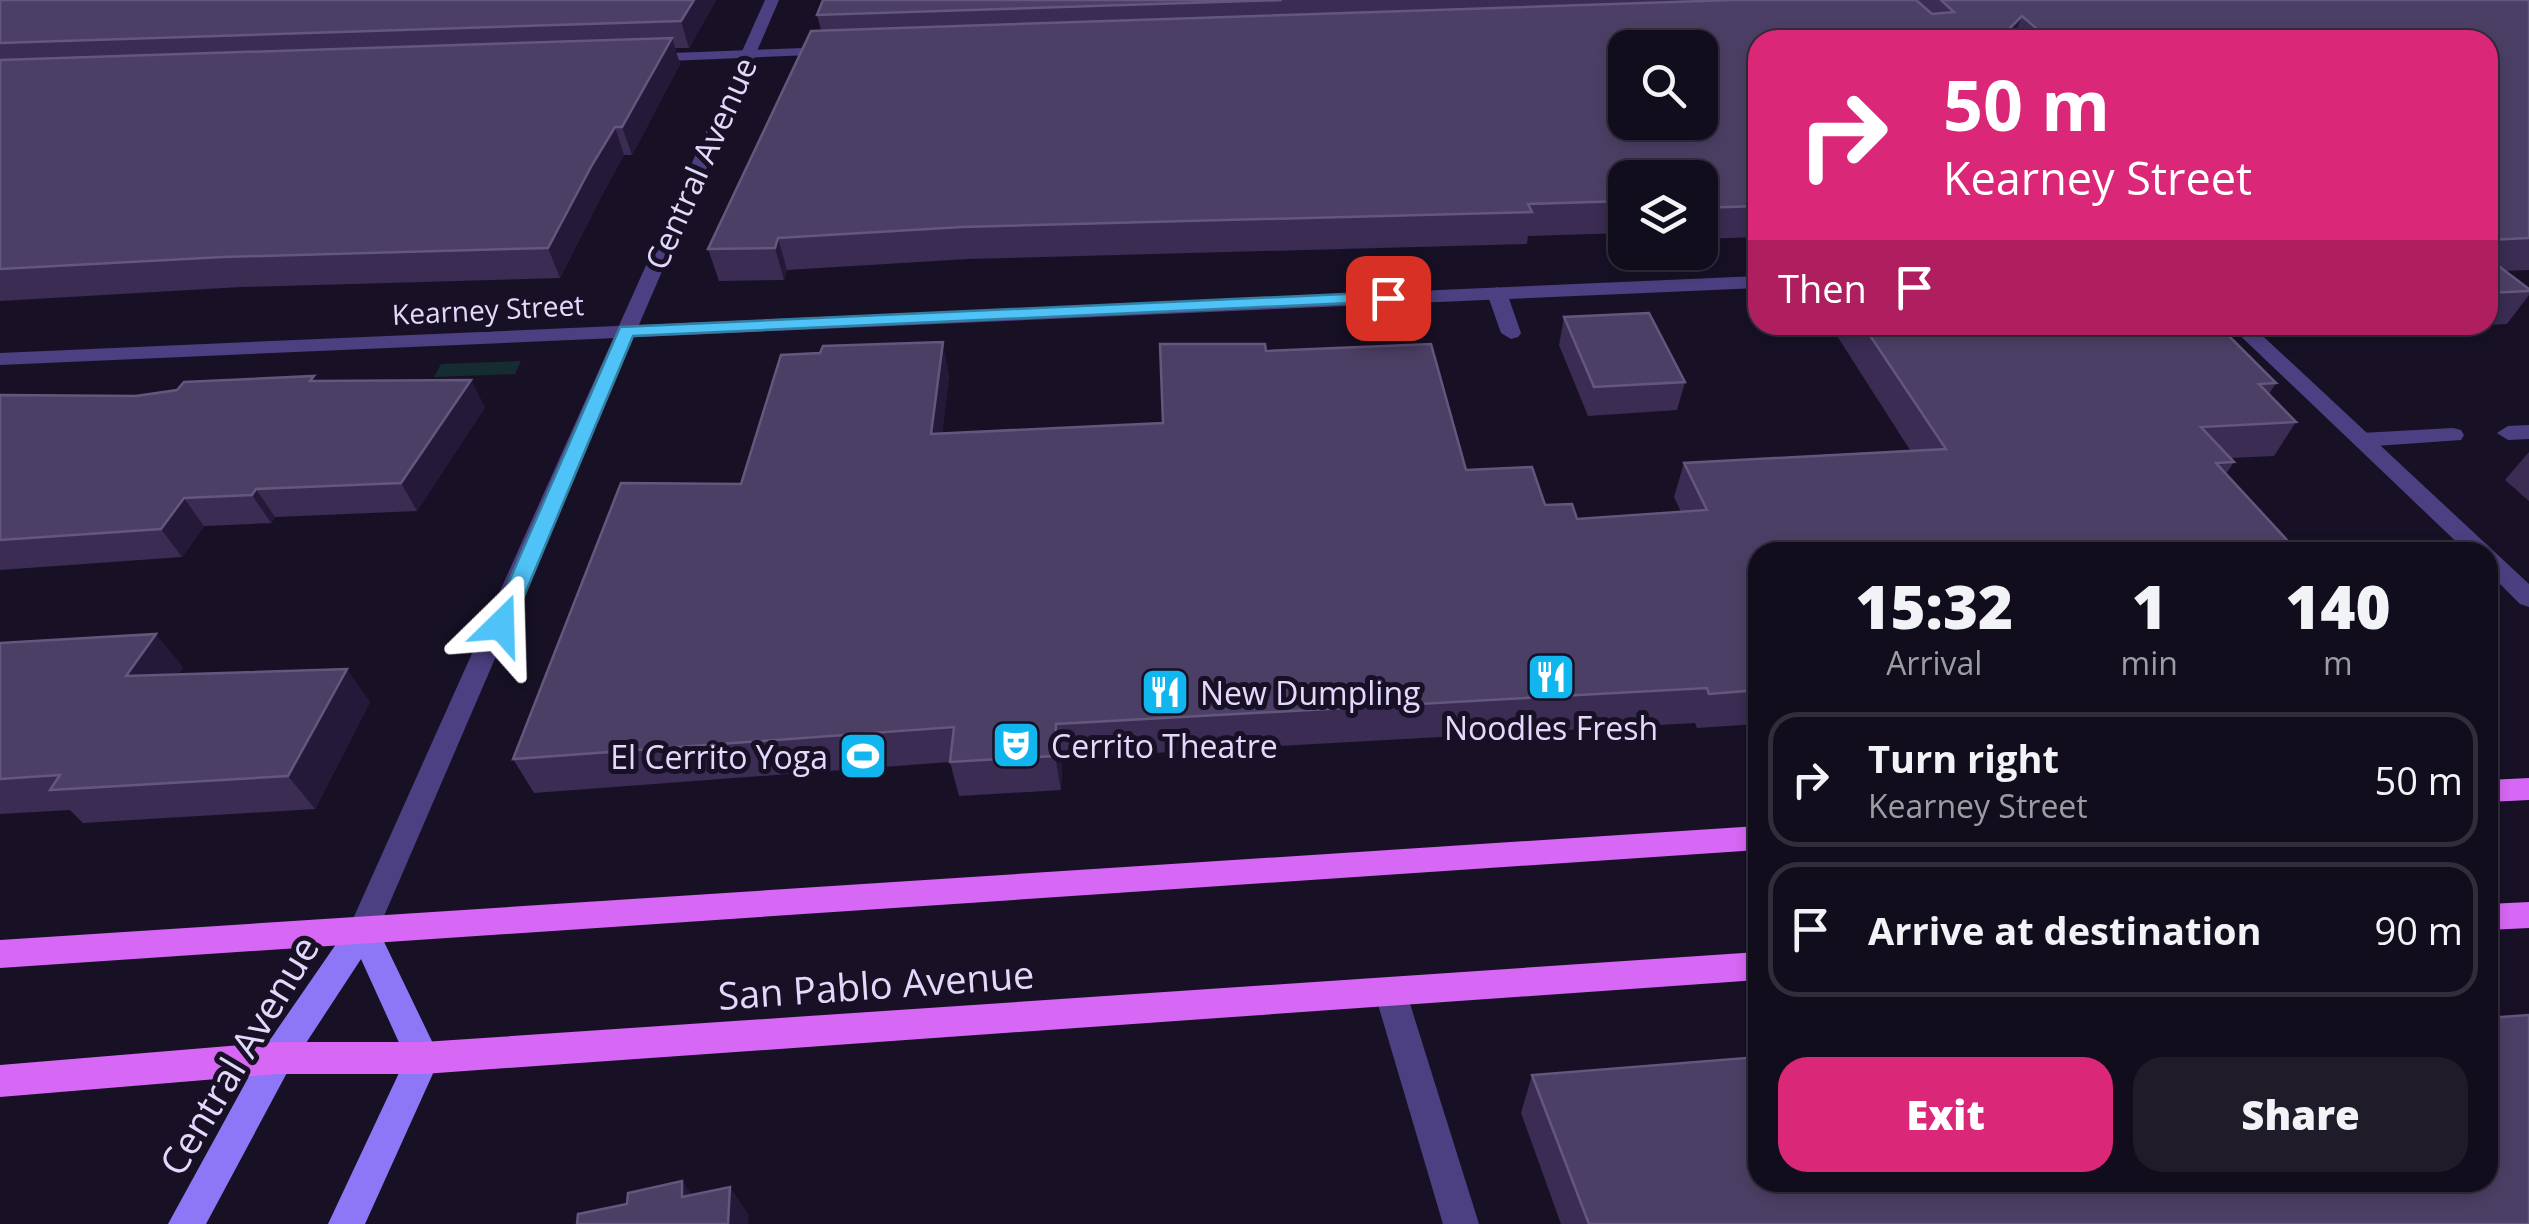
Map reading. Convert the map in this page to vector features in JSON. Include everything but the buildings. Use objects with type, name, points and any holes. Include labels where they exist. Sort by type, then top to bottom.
[{"type":"main road","points":[[2498,791],[2529,789]]},
{"type":"main road","points":[[0,954],[1748,839]]},
{"type":"main road","points":[[2498,917],[2529,915]]},
{"type":"main road","name":"Central Avenue","points":[[363,930],[422,1058]]},
{"type":"main road","name":"Central Avenue","points":[[186,1224],[277,1058],[363,930]]},
{"type":"main road","name":"San Pablo Avenue","points":[[0,1081],[277,1058],[422,1058],[1748,967]]},
{"type":"main road","points":[[346,1224],[422,1058]]},
{"type":"street","name":"Central Avenue","points":[[363,930],[772,0]]},
{"type":"street","points":[[626,58],[852,50]]},
{"type":"street","name":"Kearney Street","points":[[0,359],[1748,282]]},
{"type":"street","points":[[1496,293],[1512,333]]},
{"type":"street","points":[[2250,335],[2470,542]]},
{"type":"street","points":[[2361,440],[2454,435]]},
{"type":"street","points":[[2498,569],[2529,598]]},
{"type":"street","points":[[1390,992],[1462,1224]]},
{"type":"green space","points":[[521,361],[515,374],[434,377],[441,364]]},
{"type":"place","name":"Noodles Fresh","points":[[1551,677]]},
{"type":"place","name":"New Dumpling","points":[[1165,692]]},
{"type":"place","name":"Cerrito Theatre","points":[[1016,745]]},
{"type":"place","name":"El Cerrito Yoga","points":[[863,756]]},
{"type":"route","points":[[501,625],[626,331],[1388,298]]}]
